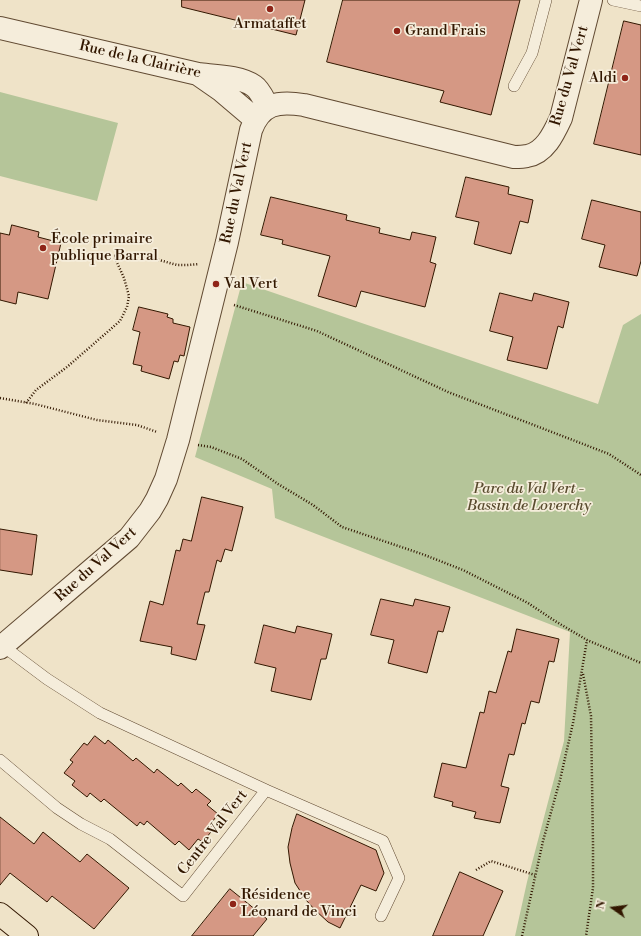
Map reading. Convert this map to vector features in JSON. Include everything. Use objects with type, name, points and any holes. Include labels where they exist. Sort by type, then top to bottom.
[{"type":"main road","points":[[0,914],[28,936]]},
{"type":"street","name":"Rue du Val Vert","points":[[1,647],[129,538],[150,511],[157,499],[166,479],[178,440],[221,265],[251,130],[262,113],[278,103],[287,102],[514,157],[528,156],[546,144],[553,136],[561,118],[591,0]]},
{"type":"street","name":"Rue de la Clairière","points":[[0,28],[198,74],[222,91],[262,113]]},
{"type":"lane","points":[[514,86],[532,53],[546,0]]},
{"type":"lane","points":[[613,0],[641,6]]},
{"type":"lane","name":"Centre Val Vert","points":[[0,760],[57,808],[81,824],[110,839],[182,896],[266,790],[100,713],[1,647]]},
{"type":"lane","points":[[266,790],[383,842],[399,878],[381,916]]},
{"type":"path","points":[[26,403],[36,390],[67,367],[120,322],[127,307],[129,296],[124,278],[114,256],[134,253],[177,265],[204,263],[221,265]]},
{"type":"path","points":[[213,298],[317,331],[448,392],[609,454],[641,475]]},
{"type":"path","points":[[0,398],[97,420],[137,425],[178,440],[211,447],[242,459],[278,484],[313,505],[342,527],[416,551],[463,570],[528,603],[587,640],[641,663]]},
{"type":"path","points":[[522,936],[542,841],[560,780],[571,730],[583,670],[587,640]]},
{"type":"path","points":[[583,670],[591,716],[593,844],[593,888],[586,936]]},
{"type":"path","points":[[476,870],[491,861],[535,875]]},
{"type":"green space","points":[[0,92],[118,123],[97,201],[0,176]]},
{"type":"green space","name":"Parc du Val Vert - Bassin de Loverchy","points":[[242,282],[598,404],[623,325],[641,314],[641,936],[515,936],[527,882],[564,741],[570,632],[275,518],[272,489],[195,457]]},
{"type":"building","points":[[182,0],[305,0],[296,35],[182,7]]},
{"type":"building","name":"Grand Frais","points":[[343,0],[520,0],[491,115],[440,102],[444,91],[327,62]]},
{"type":"building","name":"Aldi","points":[[624,21],[641,25],[641,155],[594,144]]},
{"type":"building","points":[[466,177],[509,187],[508,194],[533,200],[528,223],[520,221],[511,254],[474,244],[479,222],[456,217]]},
{"type":"building","points":[[271,197],[347,215],[346,220],[380,228],[379,233],[410,240],[412,232],[436,237],[430,262],[436,264],[425,307],[361,291],[356,307],[318,296],[330,256],[282,244],[283,240],[261,235]]},
{"type":"building","points":[[592,200],[641,212],[641,261],[637,276],[599,267],[605,245],[582,239]]},
{"type":"building","points":[[12,225],[39,232],[38,237],[61,243],[48,299],[18,292],[16,304],[0,300],[0,233],[9,235]]},
{"type":"building","points":[[500,293],[532,301],[534,293],[569,302],[563,328],[558,326],[547,369],[507,360],[513,337],[490,331]]},
{"type":"building","points":[[139,307],[168,314],[167,317],[173,319],[173,323],[190,327],[184,356],[180,355],[178,362],[174,361],[169,379],[141,371],[142,366],[133,364],[140,332],[133,330]]},
{"type":"building","points":[[202,497],[243,507],[232,551],[225,549],[221,562],[217,560],[209,592],[205,592],[197,624],[205,625],[196,660],[171,654],[172,647],[140,641],[150,601],[163,605],[176,550],[180,551],[183,539],[191,541]]},
{"type":"building","points":[[0,529],[37,535],[32,575],[0,570]]},
{"type":"building","points":[[381,599],[413,606],[415,599],[450,607],[443,632],[438,631],[427,673],[388,663],[394,640],[371,635]]},
{"type":"building","points":[[264,625],[295,633],[297,626],[332,634],[326,659],[321,659],[311,700],[271,691],[276,668],[255,663]]},
{"type":"building","points":[[517,629],[559,639],[554,662],[549,661],[539,703],[531,701],[525,724],[522,723],[514,755],[509,754],[501,786],[509,788],[500,823],[474,818],[476,812],[452,806],[453,802],[434,797],[442,763],[466,768],[480,712],[484,713],[489,691],[496,693],[508,651],[511,652]]},
{"type":"building","points":[[95,736],[105,744],[108,740],[133,761],[136,758],[154,773],[157,769],[178,786],[181,783],[192,793],[196,789],[211,801],[207,805],[218,814],[210,825],[214,828],[203,842],[198,839],[189,850],[179,841],[175,845],[147,821],[144,825],[140,822],[137,826],[104,799],[101,802],[90,793],[87,797],[72,785],[75,781],[64,773],[73,762],[70,760],[84,743],[87,745]]},
{"type":"building","points":[[297,814],[376,850],[384,873],[376,891],[361,885],[340,928],[328,922],[315,910],[306,900],[295,883],[288,847]]},
{"type":"building","points":[[0,817],[34,844],[43,832],[80,862],[87,854],[129,888],[94,929],[52,896],[47,902],[10,873],[0,885]]},
{"type":"building","points":[[460,872],[503,891],[483,936],[433,936]]},
{"type":"building","name":"Résidence Léonard de Vinci","points":[[230,889],[267,919],[253,936],[192,936]]},
{"type":"place","name":"Armataffet","points":[[270,9]]},
{"type":"place","name":"Grand Frais","points":[[397,31]]},
{"type":"place","name":"Aldi","points":[[625,78]]},
{"type":"place","name":"École primaire publique Barral","points":[[43,248]]},
{"type":"place","name":"Val Vert","points":[[216,284]]},
{"type":"place","name":"Résidence Léonard de Vinci","points":[[233,904]]}]
